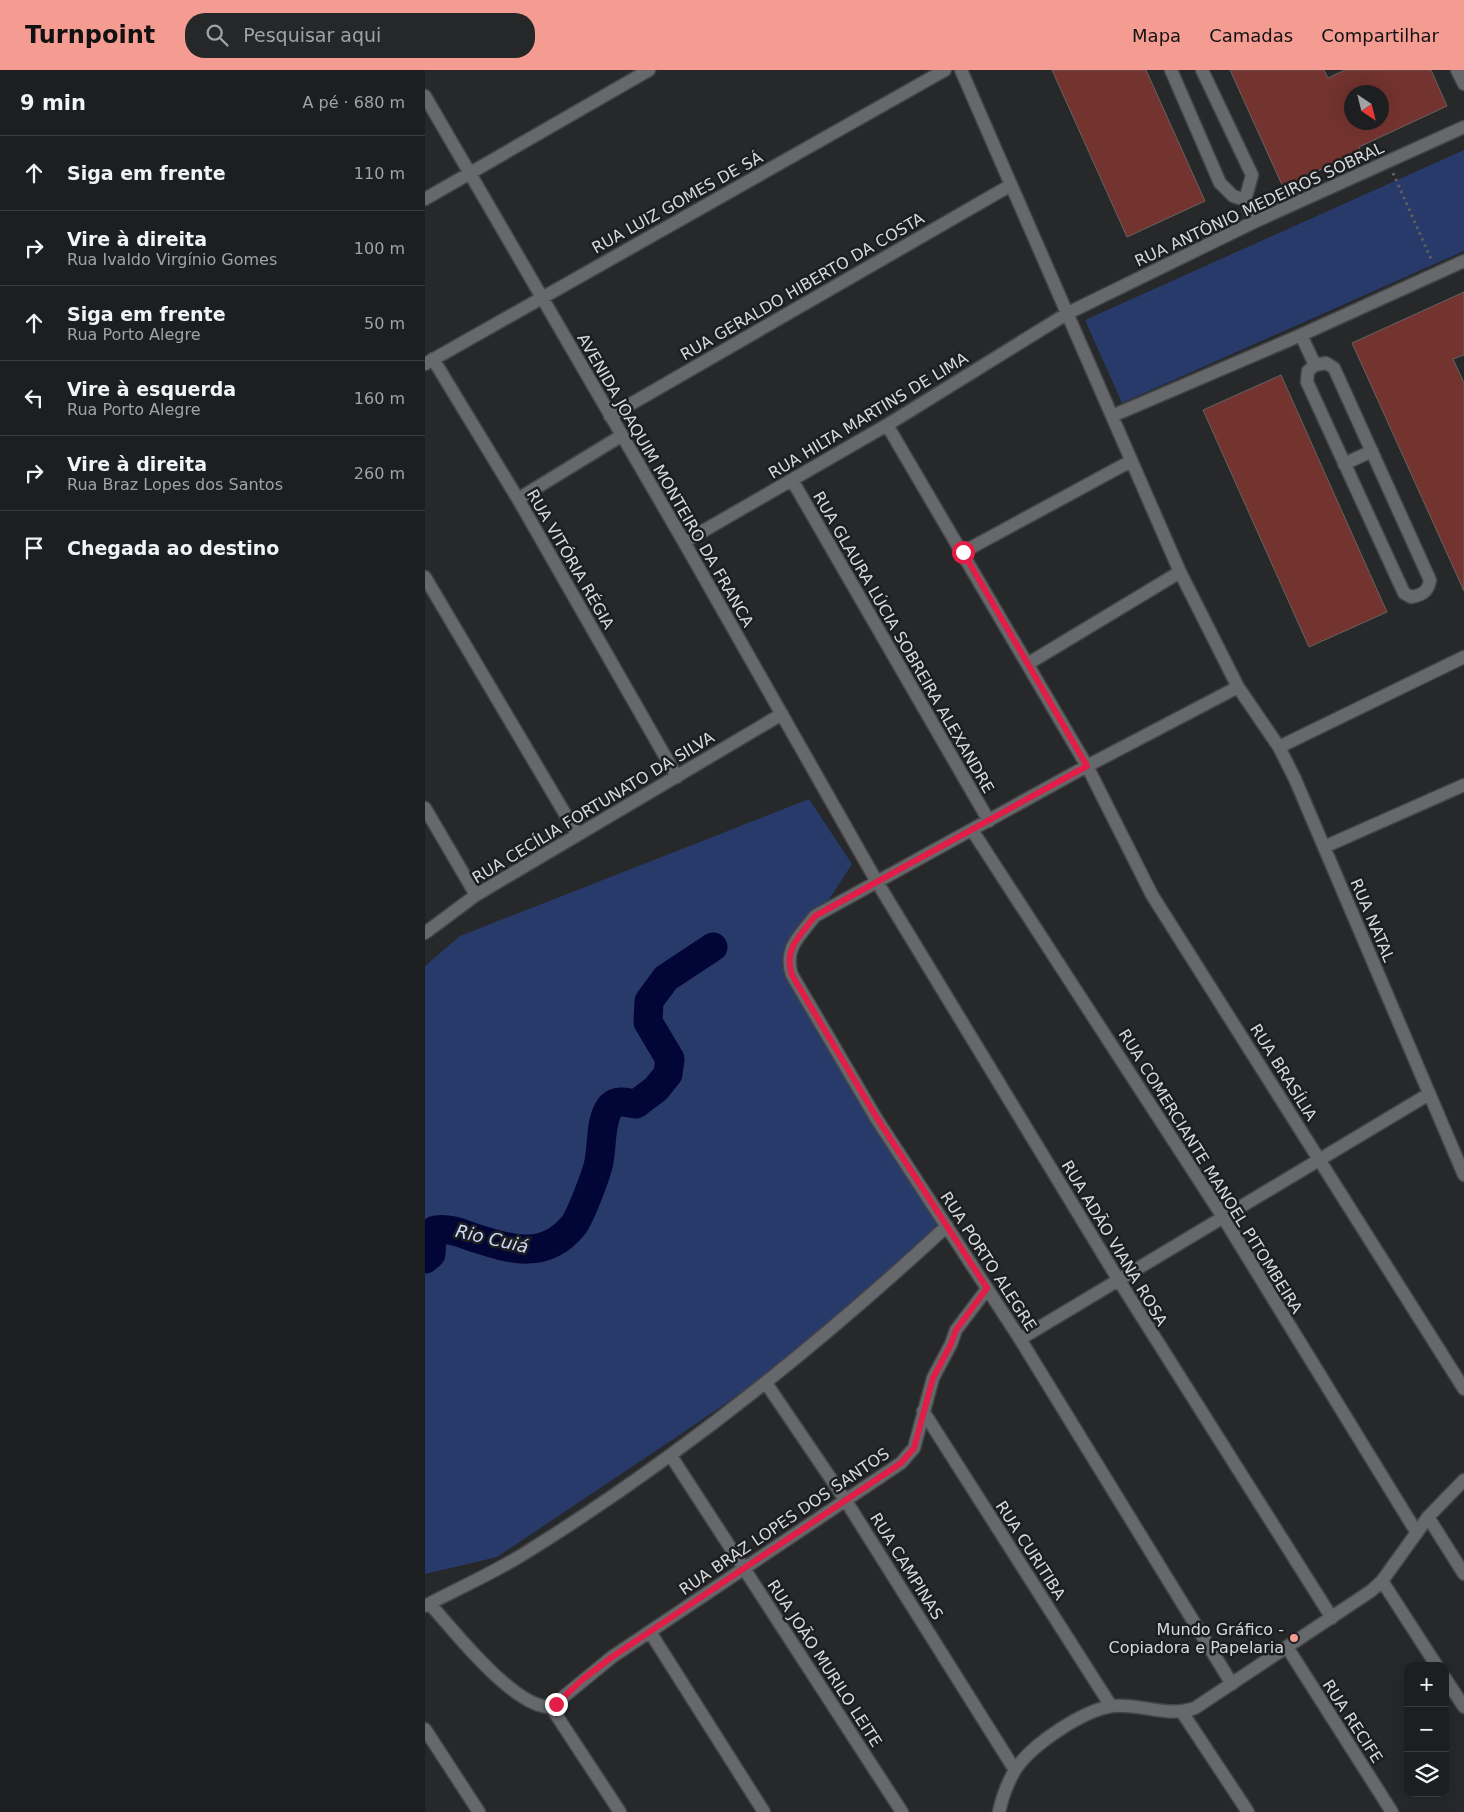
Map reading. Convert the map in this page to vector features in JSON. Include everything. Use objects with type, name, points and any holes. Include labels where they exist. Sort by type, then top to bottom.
[{"type":"street","points":[[425,199],[649,70]]},
{"type":"street","name":"RUA LUIZ GOMES DE SÁ","points":[[429,361],[945,70]]},
{"type":"street","name":"RUA NATAL","points":[[961,70],[1180,572],[1238,687],[1279,747],[1325,847],[1464,1175]]},
{"type":"street","points":[[1171,70],[1220,183],[1233,196],[1245,200]]},
{"type":"street","points":[[1202,70],[1252,176],[1245,200],[1254,222]]},
{"type":"street","points":[[1457,70],[1464,84]]},
{"type":"street","name":"AVENIDA JOAQUIM MONTEIRO DA FRANCA","points":[[425,96],[684,542],[877,882]]},
{"type":"street","name":"RUA ANTÔNIO MEDEIROS SOBRAL","points":[[1068,313],[1254,222],[1464,128]]},
{"type":"street","name":"RUA GERALDO HIBERTO DA COSTA","points":[[610,416],[1011,185]]},
{"type":"street","points":[[1112,416],[1301,335],[1464,261]]},
{"type":"street","name":"RUA HILTA MARTINS DE LIMA","points":[[684,542],[887,425],[1068,313]]},
{"type":"street","points":[[1301,335],[1315,364]]},
{"type":"street","name":"RUA VITÓRIA RÉGIA","points":[[429,361],[518,499],[677,777]]},
{"type":"street","points":[[1326,363],[1334,368],[1430,580],[1429,588],[1421,595],[1411,597],[1403,593],[1307,382],[1308,372],[1315,364],[1326,363]]},
{"type":"street","name":"RUA BRASÍLIA","points":[[887,425],[1029,663],[1087,766],[1152,894],[1464,1389]]},
{"type":"street","points":[[518,499],[621,436]]},
{"type":"street","points":[[1344,464],[1372,451]]},
{"type":"street","points":[[963,552],[1131,461]]},
{"type":"street","name":"RUA GLAURA LÚCIA SOBREIRA ALEXANDRE","points":[[791,480],[989,821]]},
{"type":"street","points":[[1029,663],[1180,572]]},
{"type":"street","points":[[425,577],[577,834]]},
{"type":"street","points":[[1279,747],[1464,656]]},
{"type":"street","name":"RUA PORTO ALEGRE","points":[[1232,1684],[1020,1339],[877,1118],[792,975],[788,964],[789,952],[815,916],[1087,766],[1238,687]]},
{"type":"street","name":"RUA CECÍLIA FORTUNATO DA SILVA","points":[[425,933],[476,895],[781,714]]},
{"type":"street","points":[[1325,847],[1464,785]]},
{"type":"street","points":[[425,808],[476,895]]},
{"type":"street","name":"RUA COMERCIANTE MANOEL PITOMBEIRA","points":[[972,830],[1223,1217],[1417,1533]]},
{"type":"street","name":"RUA ADÃO VIANA ROSA","points":[[877,882],[1118,1279],[1332,1618]]},
{"type":"street","points":[[1020,1339],[1429,1094]]},
{"type":"street","points":[[621,1812],[551,1707],[542,1706],[528,1700],[497,1676],[427,1605],[522,1555],[671,1456],[848,1317],[947,1226]]},
{"type":"street","name":"RUA BRAZ LOPES DOS SANTOS","points":[[551,1707],[605,1662],[846,1501],[908,1456],[918,1437],[923,1410],[933,1378],[951,1344],[956,1330],[987,1288]]},
{"type":"street","name":"RUA CAMPINAS","points":[[766,1383],[846,1501],[1015,1770]]},
{"type":"street","name":"RUA CURITIBA","points":[[923,1410],[1111,1706]]},
{"type":"street","name":"RUA JOÃO MURILO LEITE","points":[[671,1456],[902,1812]]},
{"type":"street","points":[[999,1812],[1015,1770],[1049,1736],[1085,1716],[1111,1706],[1183,1712],[1195,1708],[1332,1618],[1382,1581],[1428,1517],[1464,1480]]},
{"type":"street","points":[[1428,1517],[1464,1574]]},
{"type":"street","points":[[1382,1581],[1434,1662]]},
{"type":"street","points":[[650,1632],[764,1812]]},
{"type":"street","name":"RUA RECIFE","points":[[1287,1647],[1392,1812]]},
{"type":"street","points":[[1449,1684],[1464,1707]]},
{"type":"street","points":[[1183,1712],[1248,1812]]},
{"type":"street","points":[[425,1729],[479,1812]]},
{"type":"path","points":[[1388,162],[1437,273]]},
{"type":"shaded area","points":[[1464,150],[1464,251],[1122,403],[1085,320]]},
{"type":"shaded area","points":[[809,799],[852,864],[788,963],[941,1224],[781,1366],[675,1438],[497,1557],[425,1574],[425,966],[460,936]]},
{"type":"building","points":[[1052,70],[1146,70],[1205,201],[1127,237]]},
{"type":"building","points":[[1230,70],[1324,70],[1328,78],[1345,70],[1431,70],[1447,106],[1359,147],[1361,151],[1283,187]]},
{"type":"building","points":[[1464,292],[1464,355],[1453,359],[1464,383],[1464,591],[1352,343]]},
{"type":"building","points":[[1281,375],[1387,612],[1309,647],[1203,410]]},
{"type":"waterway","name":"Rio Cuiá","points":[[425,1259],[431,1254],[432,1236],[435,1230],[453,1231],[500,1245],[526,1249],[550,1244],[562,1237],[573,1226],[591,1188],[598,1166],[603,1126],[607,1112],[611,1106],[617,1103],[636,1104],[656,1089],[668,1074],[670,1059],[648,1022],[649,1001],[666,978],[713,947]]},
{"type":"place","name":"Mundo Gráfico - Copiadora e Papelaria","points":[[1294,1638]]},
{"type":"route","points":[[556,1704],[583,1679],[612,1657],[901,1463],[914,1448],[933,1378],[951,1344],[956,1330],[987,1288],[877,1118],[792,975],[788,964],[789,952],[815,916],[1087,766],[963,552]]}]
